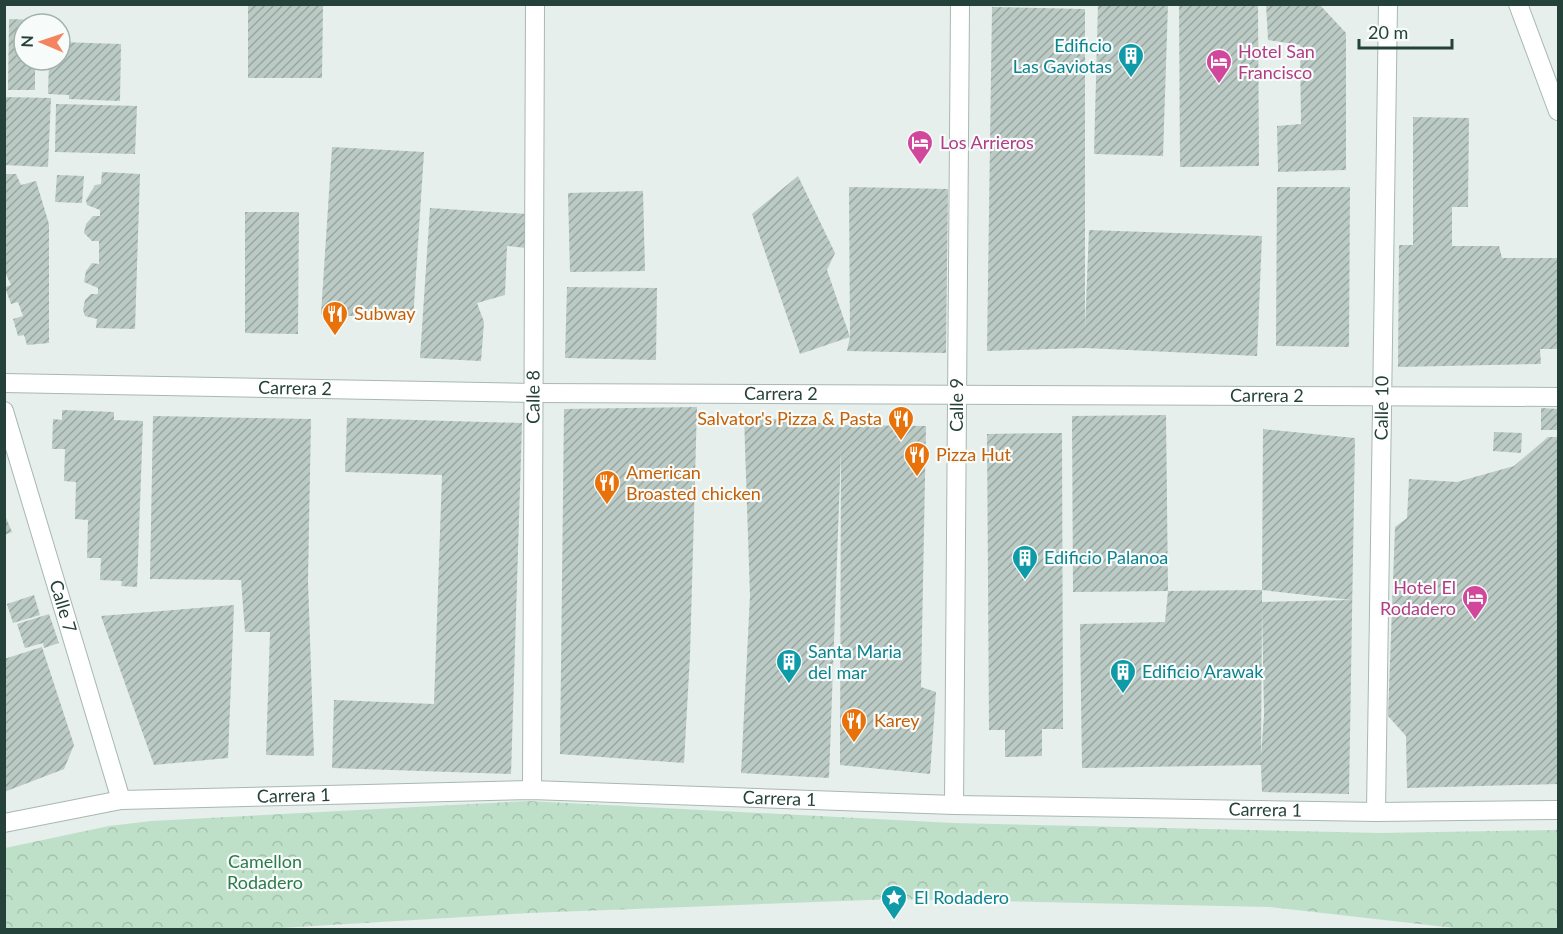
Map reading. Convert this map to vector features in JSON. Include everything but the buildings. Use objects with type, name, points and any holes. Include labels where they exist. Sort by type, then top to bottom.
[{"type":"street","name":"Calle 8","points":[[532,790],[536,4]]},
{"type":"street","name":"Calle 9","points":[[954,805],[960,4]]},
{"type":"street","name":"Calle 10","points":[[1376,812],[1388,4]]},
{"type":"street","points":[[1518,4],[1558,111]]},
{"type":"street","name":"Carrera 2","points":[[4,383],[534,393],[1558,397]]},
{"type":"street","name":"Calle 7","points":[[4,411],[121,800]]},
{"type":"street","name":"Carrera 1","points":[[4,823],[121,800],[532,790],[954,805],[1376,812],[1558,810]]},
{"type":"green space","name":"Camellon Rodadero","points":[[528,801],[953,823],[1380,833],[1558,830],[1558,929],[1463,929],[1269,907],[896,899],[529,913],[264,929],[5,929],[5,848],[109,826],[151,821]]},
{"type":"place","name":"Edificio Las Gaviotas","points":[[1131,79]]},
{"type":"place","name":"Hotel San Francisco","points":[[1219,85]]},
{"type":"place","name":"Los Arrieros","points":[[920,166]]},
{"type":"place","name":"Subway","points":[[335,337]]},
{"type":"place","name":"Salvator's Pizza & Pasta","points":[[901,442]]},
{"type":"place","name":"Pizza Hut","points":[[917,478]]},
{"type":"place","name":"American Broasted chicken","points":[[607,506]]},
{"type":"place","name":"Edificio Palanoa","points":[[1025,581]]},
{"type":"place","name":"Hotel El Rodadero","points":[[1475,621]]},
{"type":"place","name":"Santa Maria del mar","points":[[789,685]]},
{"type":"place","name":"Edificio Arawak","points":[[1123,695]]},
{"type":"place","name":"Karey","points":[[854,744]]},
{"type":"place","name":"El Rodadero","points":[[894,921]]}]
